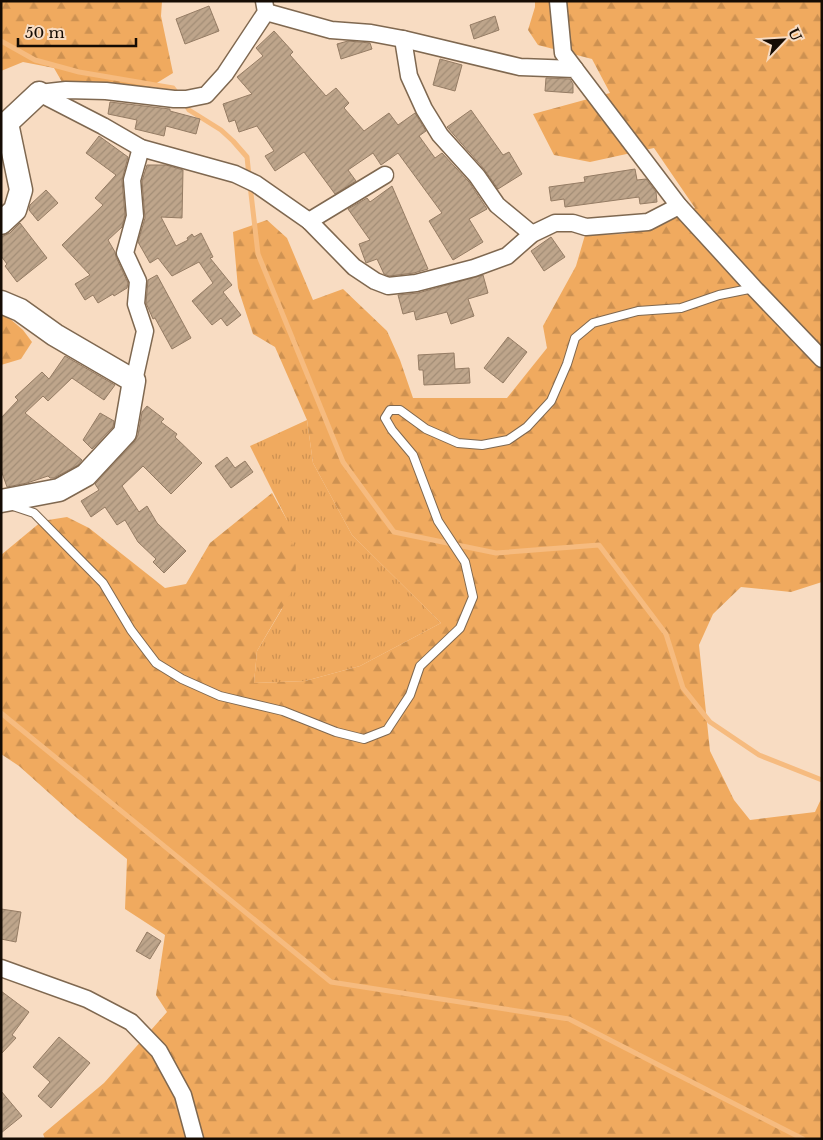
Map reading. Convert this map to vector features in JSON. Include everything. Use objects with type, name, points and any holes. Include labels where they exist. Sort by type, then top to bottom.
[{"type":"street","points":[[558,1],[563,53],[575,70],[679,206],[822,359]]},
{"type":"street","points":[[1,223],[15,210],[21,190],[7,123],[39,93],[66,90],[98,91],[180,99],[206,95],[225,74],[265,7],[331,30],[371,33],[403,39],[520,67],[575,70]]},
{"type":"street","points":[[403,39],[409,76],[424,109],[440,135],[477,176],[497,205],[532,234]]},
{"type":"street","points":[[39,93],[103,126],[140,148],[235,174],[256,184],[309,221],[354,267],[375,281],[388,286],[416,283],[474,268],[507,256],[532,234],[555,223],[573,223],[586,227],[648,222],[679,206]]},
{"type":"street","points":[[1,501],[59,490],[86,475],[125,433],[145,331],[136,304],[138,281],[125,253],[135,216],[132,180],[140,148]]},
{"type":"street","points":[[309,221],[386,175]]},
{"type":"street","points":[[1,302],[20,310],[55,335],[134,381]]},
{"type":"street","points":[[1,968],[87,999],[132,1022],[159,1051],[183,1095],[194,1139]]},
{"type":"lane","points":[[1,505],[16,506],[34,513],[103,583],[131,630],[156,663],[182,679],[220,696],[283,711],[336,732],[364,739],[387,730],[410,694],[420,666],[460,628],[473,597],[465,562],[438,521],[413,454],[392,430],[385,418],[390,410],[400,410],[426,429],[458,443],[482,445],[508,440],[527,427],[551,401],[575,338],[593,323],[638,311],[681,308],[719,295],[754,288]]},
{"type":"green space","points":[[1,1],[162,1],[161,16],[173,73],[147,89],[62,82],[54,68],[23,62],[1,71]]},
{"type":"green space","points":[[535,1],[822,1],[822,582],[791,592],[741,587],[713,614],[699,645],[710,751],[734,800],[750,820],[815,812],[822,797],[822,1139],[45,1139],[43,1134],[104,1083],[167,1012],[156,995],[165,935],[125,909],[127,859],[77,818],[19,766],[1,754],[1,555],[42,521],[67,517],[89,528],[165,588],[186,584],[210,543],[272,493],[287,520],[296,561],[295,586],[257,651],[254,683],[305,681],[360,666],[441,623],[352,535],[313,463],[307,420],[275,347],[253,334],[238,288],[233,232],[267,220],[287,238],[313,300],[343,289],[387,331],[400,360],[413,398],[507,398],[547,348],[543,326],[576,266],[585,235],[622,234],[662,225],[695,208],[654,148],[590,162],[554,155],[533,114],[610,93],[592,59],[538,45],[528,30]]},
{"type":"green space","points":[[1,311],[23,330],[32,342],[21,359],[1,365]]},
{"type":"green space","points":[[307,420],[313,463],[352,535],[441,623],[360,666],[305,681],[254,683],[257,651],[282,609],[287,520],[250,446]]},
{"type":"building","points":[[209,6],[219,31],[185,44],[176,19]]},
{"type":"building","points":[[495,16],[499,30],[474,39],[470,25]]},
{"type":"building","points":[[274,31],[293,52],[290,55],[326,96],[336,88],[349,103],[344,108],[364,131],[389,113],[398,125],[415,113],[426,131],[419,136],[435,158],[442,153],[469,182],[487,209],[469,219],[483,242],[453,260],[429,221],[442,213],[398,153],[381,165],[373,153],[348,170],[356,181],[335,194],[304,152],[275,171],[265,156],[274,151],[257,126],[239,132],[235,120],[229,122],[223,104],[252,94],[237,77],[263,56],[256,48]]},
{"type":"building","points":[[348,41],[370,43],[372,49],[341,59],[337,44]]},
{"type":"building","points":[[440,59],[462,65],[455,91],[433,85]]},
{"type":"building","points":[[546,78],[570,79],[573,84],[573,93],[545,91]]},
{"type":"building","points":[[110,102],[170,109],[170,111],[200,119],[196,134],[166,126],[164,136],[135,129],[137,120],[108,114]]},
{"type":"building","points":[[471,110],[503,155],[509,152],[522,174],[498,189],[484,169],[447,127]]},
{"type":"building","points":[[99,136],[128,157],[122,180],[125,215],[122,227],[108,240],[128,283],[127,288],[98,303],[93,295],[85,300],[75,284],[90,275],[62,245],[103,205],[95,198],[116,175],[86,153]]},
{"type":"building","points":[[147,165],[166,165],[183,170],[182,218],[161,217],[176,246],[188,240],[187,238],[192,234],[194,237],[201,233],[213,257],[210,258],[232,285],[223,292],[241,315],[227,326],[221,318],[212,325],[192,301],[213,283],[199,262],[172,276],[158,258],[150,263],[138,242],[145,218],[142,181]]},
{"type":"building","points":[[635,169],[637,180],[646,179],[656,192],[657,202],[640,204],[639,197],[565,207],[564,199],[551,201],[549,187],[585,182],[584,177]]},
{"type":"building","points":[[392,186],[428,269],[389,276],[384,274],[377,259],[366,263],[359,244],[370,240],[348,209],[367,198],[370,202]]},
{"type":"building","points":[[46,190],[58,203],[38,221],[29,210],[30,205]]},
{"type":"building","points":[[20,223],[47,258],[17,282],[5,266],[7,264],[1,256],[1,237],[10,233]]},
{"type":"building","points":[[551,237],[565,257],[544,271],[531,251]]},
{"type":"building","points":[[157,275],[191,338],[172,349],[155,318],[153,319],[146,303],[148,280]]},
{"type":"building","points":[[483,275],[488,293],[468,299],[474,316],[451,324],[447,312],[416,320],[414,311],[403,314],[398,295],[418,293]]},
{"type":"building","points":[[508,337],[527,352],[503,383],[484,368]]},
{"type":"building","points":[[454,353],[455,369],[469,368],[470,383],[424,385],[423,370],[419,370],[418,355]]},
{"type":"building","points":[[65,356],[115,385],[104,400],[72,378],[48,401],[43,396],[25,413],[82,460],[78,465],[54,478],[48,476],[7,487],[1,470],[1,418],[18,400],[15,397],[42,372],[49,379]]},
{"type":"building","points":[[147,406],[164,419],[161,422],[177,434],[175,437],[202,463],[171,494],[143,466],[122,486],[139,512],[147,506],[157,523],[186,551],[164,573],[153,562],[156,559],[138,542],[125,520],[117,525],[105,507],[91,517],[81,501],[99,490],[95,484],[135,441],[138,435],[142,412]]},
{"type":"building","points":[[100,413],[114,421],[113,427],[92,449],[83,440]]},
{"type":"building","points":[[227,457],[235,468],[245,461],[253,472],[231,488],[215,466]]},
{"type":"building","points":[[1,909],[21,912],[16,942],[1,939]]},
{"type":"building","points":[[147,932],[161,941],[150,959],[136,951]]},
{"type":"building","points":[[1,991],[29,1012],[12,1035],[16,1038],[1,1054]]},
{"type":"building","points":[[59,1037],[90,1063],[51,1108],[38,1096],[50,1082],[33,1067]]},
{"type":"building","points":[[1,1091],[22,1116],[1,1133]]},
{"type":"waterway","points":[[1,41],[35,60],[79,72],[173,88],[179,96]]},
{"type":"waterway","points":[[184,102],[189,110],[221,130],[233,141],[247,157],[249,176]]},
{"type":"waterway","points":[[250,185],[258,254],[343,462],[394,532],[496,553],[599,545],[666,634],[683,688],[710,722],[759,755],[822,780]]},
{"type":"waterway","points":[[1,713],[331,982],[569,1019],[803,1139]]}]
